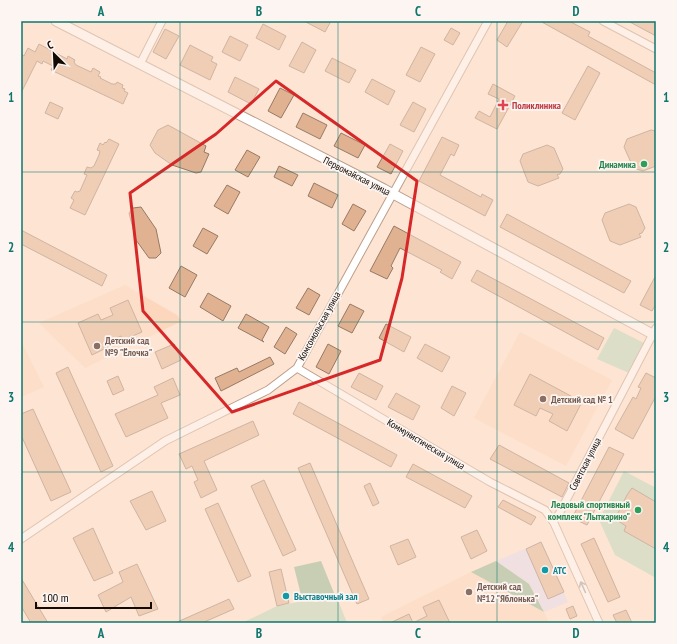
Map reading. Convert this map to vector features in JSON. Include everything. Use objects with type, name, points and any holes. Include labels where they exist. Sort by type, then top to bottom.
[{"type":"street","name":"Первомайская улица","points":[[56,21],[392,194],[655,333]]},
{"type":"street","points":[[140,64],[162,21]]},
{"type":"street","name":"Комсомольская улица","points":[[21,539],[165,441],[268,390],[297,368],[488,21]]},
{"type":"street","points":[[603,21],[656,49]]},
{"type":"street","name":"Советская улица","points":[[553,521],[566,502],[655,333]]},
{"type":"street","name":"Коммунистическая улица","points":[[297,368],[490,482],[545,510],[553,521]]},
{"type":"street","points":[[553,521],[599,623]]},
{"type":"highlighted area","points":[[276,81],[417,181],[402,278],[380,360],[232,412],[143,311],[130,193],[216,134]]},
{"type":"shaded area","name":"Детский сад №9 \"Ёлочка\"","points":[[125,285],[177,315],[182,321],[85,368],[39,323]]},
{"type":"shaded area","name":"Детский сад № 1","points":[[520,332],[612,380],[566,466],[474,418]]},
{"type":"shaded area","points":[[21,341],[44,387],[21,397]]},
{"type":"shaded area","points":[[541,542],[568,602],[544,612],[529,584],[496,561]]},
{"type":"shaded area","name":"Детский сад №12 \"Яблонька\"","points":[[471,572],[544,612],[549,623],[384,623],[381,617]]},
{"type":"green space","points":[[614,328],[644,343],[629,373],[597,359]]},
{"type":"green space","points":[[624,471],[656,488],[656,578],[615,555],[599,520]]},
{"type":"green space","points":[[321,561],[334,593],[302,599],[294,567]]},
{"type":"green space","points":[[496,561],[529,584],[544,612],[471,572]]},
{"type":"green space","points":[[336,595],[347,623],[242,623],[277,606]]},
{"type":"building","points":[[304,21],[331,21],[325,32]]},
{"type":"building","points":[[508,21],[523,21],[507,47],[497,40]]},
{"type":"building","points":[[540,21],[569,21],[590,32],[588,36],[656,73],[656,85]]},
{"type":"building","points":[[628,21],[656,21],[656,36]]},
{"type":"building","points":[[263,24],[286,36],[279,50],[256,38]]},
{"type":"building","points":[[451,28],[460,33],[453,45],[444,40]]},
{"type":"building","points":[[165,29],[179,36],[166,59],[153,52]]},
{"type":"building","points":[[230,36],[248,45],[240,61],[222,52]]},
{"type":"building","points":[[302,42],[316,50],[304,73],[289,66]]},
{"type":"building","points":[[39,44],[67,59],[68,56],[75,60],[74,62],[76,65],[91,72],[93,68],[100,72],[98,76],[101,77],[100,78],[112,84],[116,84],[117,82],[123,85],[122,88],[128,93],[123,104],[51,70],[53,66],[43,61],[42,64],[37,61],[21,93],[21,54],[24,56],[28,48],[35,52]]},
{"type":"building","points":[[190,45],[213,57],[211,61],[217,64],[210,80],[180,65]]},
{"type":"building","points":[[421,47],[435,54],[420,82],[406,75]]},
{"type":"building","points":[[332,58],[356,70],[349,83],[325,71]]},
{"type":"building","points":[[588,66],[600,73],[575,120],[562,113]]},
{"type":"building","points":[[235,77],[259,89],[251,104],[228,92]]},
{"type":"building","points":[[372,79],[395,91],[388,105],[365,92]]},
{"type":"building","name":"Поликлиника","points":[[493,84],[515,96],[497,129],[475,118],[479,111],[490,117],[499,99],[488,94]]},
{"type":"building","points":[[280,88],[294,95],[281,118],[268,111]]},
{"type":"building","points":[[50,102],[63,108],[58,119],[45,113]]},
{"type":"building","points":[[413,102],[426,109],[414,132],[400,125]]},
{"type":"building","points":[[303,113],[327,125],[320,139],[296,127]]},
{"type":"building","points":[[168,125],[206,146],[204,152],[209,154],[201,172],[196,173],[172,165],[155,153],[150,145],[158,130]]},
{"type":"building","points":[[651,130],[656,131],[656,166],[643,171],[636,169],[635,166],[633,167],[624,147],[627,139]]},
{"type":"building","points":[[341,133],[365,145],[358,158],[334,146]]},
{"type":"building","points":[[442,137],[459,145],[454,156],[451,154],[440,175],[481,197],[482,194],[493,200],[485,216],[419,181]]},
{"type":"building","points":[[109,139],[119,144],[85,215],[70,208],[74,200],[71,198],[75,191],[80,191],[87,175],[84,174],[87,167],[91,168],[94,166],[99,155],[100,151],[97,150],[100,143],[103,145]]},
{"type":"building","points":[[390,144],[403,151],[391,174],[377,167]]},
{"type":"building","points":[[547,145],[554,148],[563,169],[560,174],[557,175],[559,178],[538,186],[528,182],[520,161],[523,154]]},
{"type":"building","points":[[247,150],[260,157],[248,177],[235,170]]},
{"type":"building","points":[[279,166],[298,175],[292,186],[274,177]]},
{"type":"building","points":[[314,183],[338,195],[332,208],[308,196]]},
{"type":"building","points":[[227,185],[240,192],[228,214],[214,206]]},
{"type":"building","points":[[353,204],[366,211],[354,231],[342,224]]},
{"type":"building","points":[[629,204],[636,207],[645,228],[642,233],[639,234],[641,237],[620,245],[610,241],[602,220],[605,213]]},
{"type":"building","points":[[141,207],[156,229],[161,253],[156,258],[149,258],[136,240],[129,213],[133,208]]},
{"type":"building","points":[[507,214],[631,281],[624,293],[500,227]]},
{"type":"building","points":[[394,226],[461,262],[452,279],[440,272],[442,270],[400,248],[391,266],[393,268],[387,279],[370,271]]},
{"type":"building","points":[[203,228],[218,236],[207,254],[193,246]]},
{"type":"building","points":[[21,230],[107,275],[102,286],[21,244]]},
{"type":"building","points":[[181,266],[197,275],[185,297],[169,288]]},
{"type":"building","points":[[477,270],[604,338],[598,350],[471,281]]},
{"type":"building","points":[[656,275],[656,304],[652,311],[640,305]]},
{"type":"building","points":[[308,288],[320,295],[309,315],[296,308]]},
{"type":"building","points":[[208,293],[231,306],[223,321],[200,307]]},
{"type":"building","points":[[128,300],[142,332],[123,340],[121,336],[110,341],[112,345],[92,355],[78,323],[98,314],[101,320],[113,315],[110,308]]},
{"type":"building","points":[[350,304],[364,311],[352,333],[338,326]]},
{"type":"building","points":[[246,314],[269,327],[262,340],[264,342],[238,328]]},
{"type":"building","points":[[386,324],[411,337],[404,352],[379,338]]},
{"type":"building","points":[[286,327],[297,334],[285,354],[274,347]]},
{"type":"building","points":[[174,344],[181,360],[162,369],[155,352]]},
{"type":"building","points":[[328,344],[341,351],[329,374],[316,367]]},
{"type":"building","points":[[425,344],[450,357],[442,372],[417,358]]},
{"type":"building","points":[[270,357],[274,364],[221,391],[215,378],[237,368],[239,372]]},
{"type":"building","points":[[68,367],[113,466],[101,472],[56,373]]},
{"type":"building","points":[[359,373],[383,386],[376,400],[351,387]]},
{"type":"building","points":[[646,373],[656,378],[656,396],[633,439],[615,429],[633,397],[636,399],[641,388],[638,387]]},
{"type":"building","points":[[530,374],[582,402],[567,431],[549,421],[553,414],[540,408],[536,416],[514,405]]},
{"type":"building","points":[[118,376],[124,390],[113,395],[107,381]]},
{"type":"building","points":[[173,378],[180,395],[161,403],[168,418],[126,437],[115,414],[158,395],[154,387]]},
{"type":"building","points":[[452,386],[466,393],[454,416],[441,408]]},
{"type":"building","points":[[396,393],[420,406],[413,420],[388,407]]},
{"type":"building","points":[[299,402],[397,455],[391,467],[293,414]]},
{"type":"building","points":[[33,409],[71,492],[51,501],[21,435],[21,414]]},
{"type":"building","points":[[253,421],[259,435],[204,461],[217,490],[201,498],[194,482],[198,480],[192,466],[186,469],[179,454]]},
{"type":"building","points":[[499,445],[569,483],[562,497],[490,459]]},
{"type":"building","points":[[609,447],[624,454],[587,525],[572,518]]},
{"type":"building","points":[[310,463],[369,599],[357,604],[298,468]]},
{"type":"building","points":[[413,464],[472,496],[465,508],[406,477]]},
{"type":"building","points":[[264,480],[296,550],[283,556],[251,486]]},
{"type":"building","points":[[370,483],[379,503],[373,506],[364,486]]},
{"type":"building","name":"Ледовый спортивный комплекс \"Лыткарино\"","points":[[632,488],[656,502],[656,549],[624,531],[626,526],[615,519]]},
{"type":"building","points":[[152,491],[166,521],[146,530],[130,501]]},
{"type":"building","points":[[503,500],[536,517],[531,525],[498,507]]},
{"type":"building","points":[[218,503],[251,576],[238,582],[205,509]]},
{"type":"building","points":[[93,528],[113,573],[94,581],[73,538]]},
{"type":"building","points":[[477,530],[487,551],[471,559],[461,537]]},
{"type":"building","points":[[594,538],[620,597],[608,602],[581,544]]},
{"type":"building","points":[[408,539],[416,557],[398,565],[390,546]]},
{"type":"building","name":"АТС","points":[[541,542],[564,592],[548,599],[526,549]]},
{"type":"building","points":[[137,564],[158,609],[139,616],[131,597],[106,612],[98,595],[123,582],[119,572]]},
{"type":"building","points":[[281,569],[289,603],[277,606],[269,572]]},
{"type":"building","points":[[21,578],[48,623],[31,623],[21,606]]},
{"type":"building","points":[[229,599],[234,609],[202,623],[175,623]]},
{"type":"building","points":[[439,600],[450,623],[413,623],[427,616],[423,607]]},
{"type":"building","points":[[573,606],[577,616],[570,619],[566,609]]},
{"type":"building","points":[[626,610],[632,623],[617,623],[613,615]]},
{"type":"building","points":[[409,614],[413,623],[390,623]]},
{"type":"place","name":"Поликлиника","points":[[503,105]]},
{"type":"place","name":"Динамика","points":[[644,164]]},
{"type":"place","name":"Детский сад №9 \"Ёлочка\"","points":[[97,346]]},
{"type":"place","name":"Детский сад № 1","points":[[543,399]]},
{"type":"place","name":"Ледовый спортивный комплекс \"Лыткарино\"","points":[[638,510]]},
{"type":"place","name":"АТС","points":[[545,570]]},
{"type":"place","name":"Детский сад №12 \"Яблонька\"","points":[[469,592]]},
{"type":"place","name":"Выставочный зал","points":[[286,596]]}]
